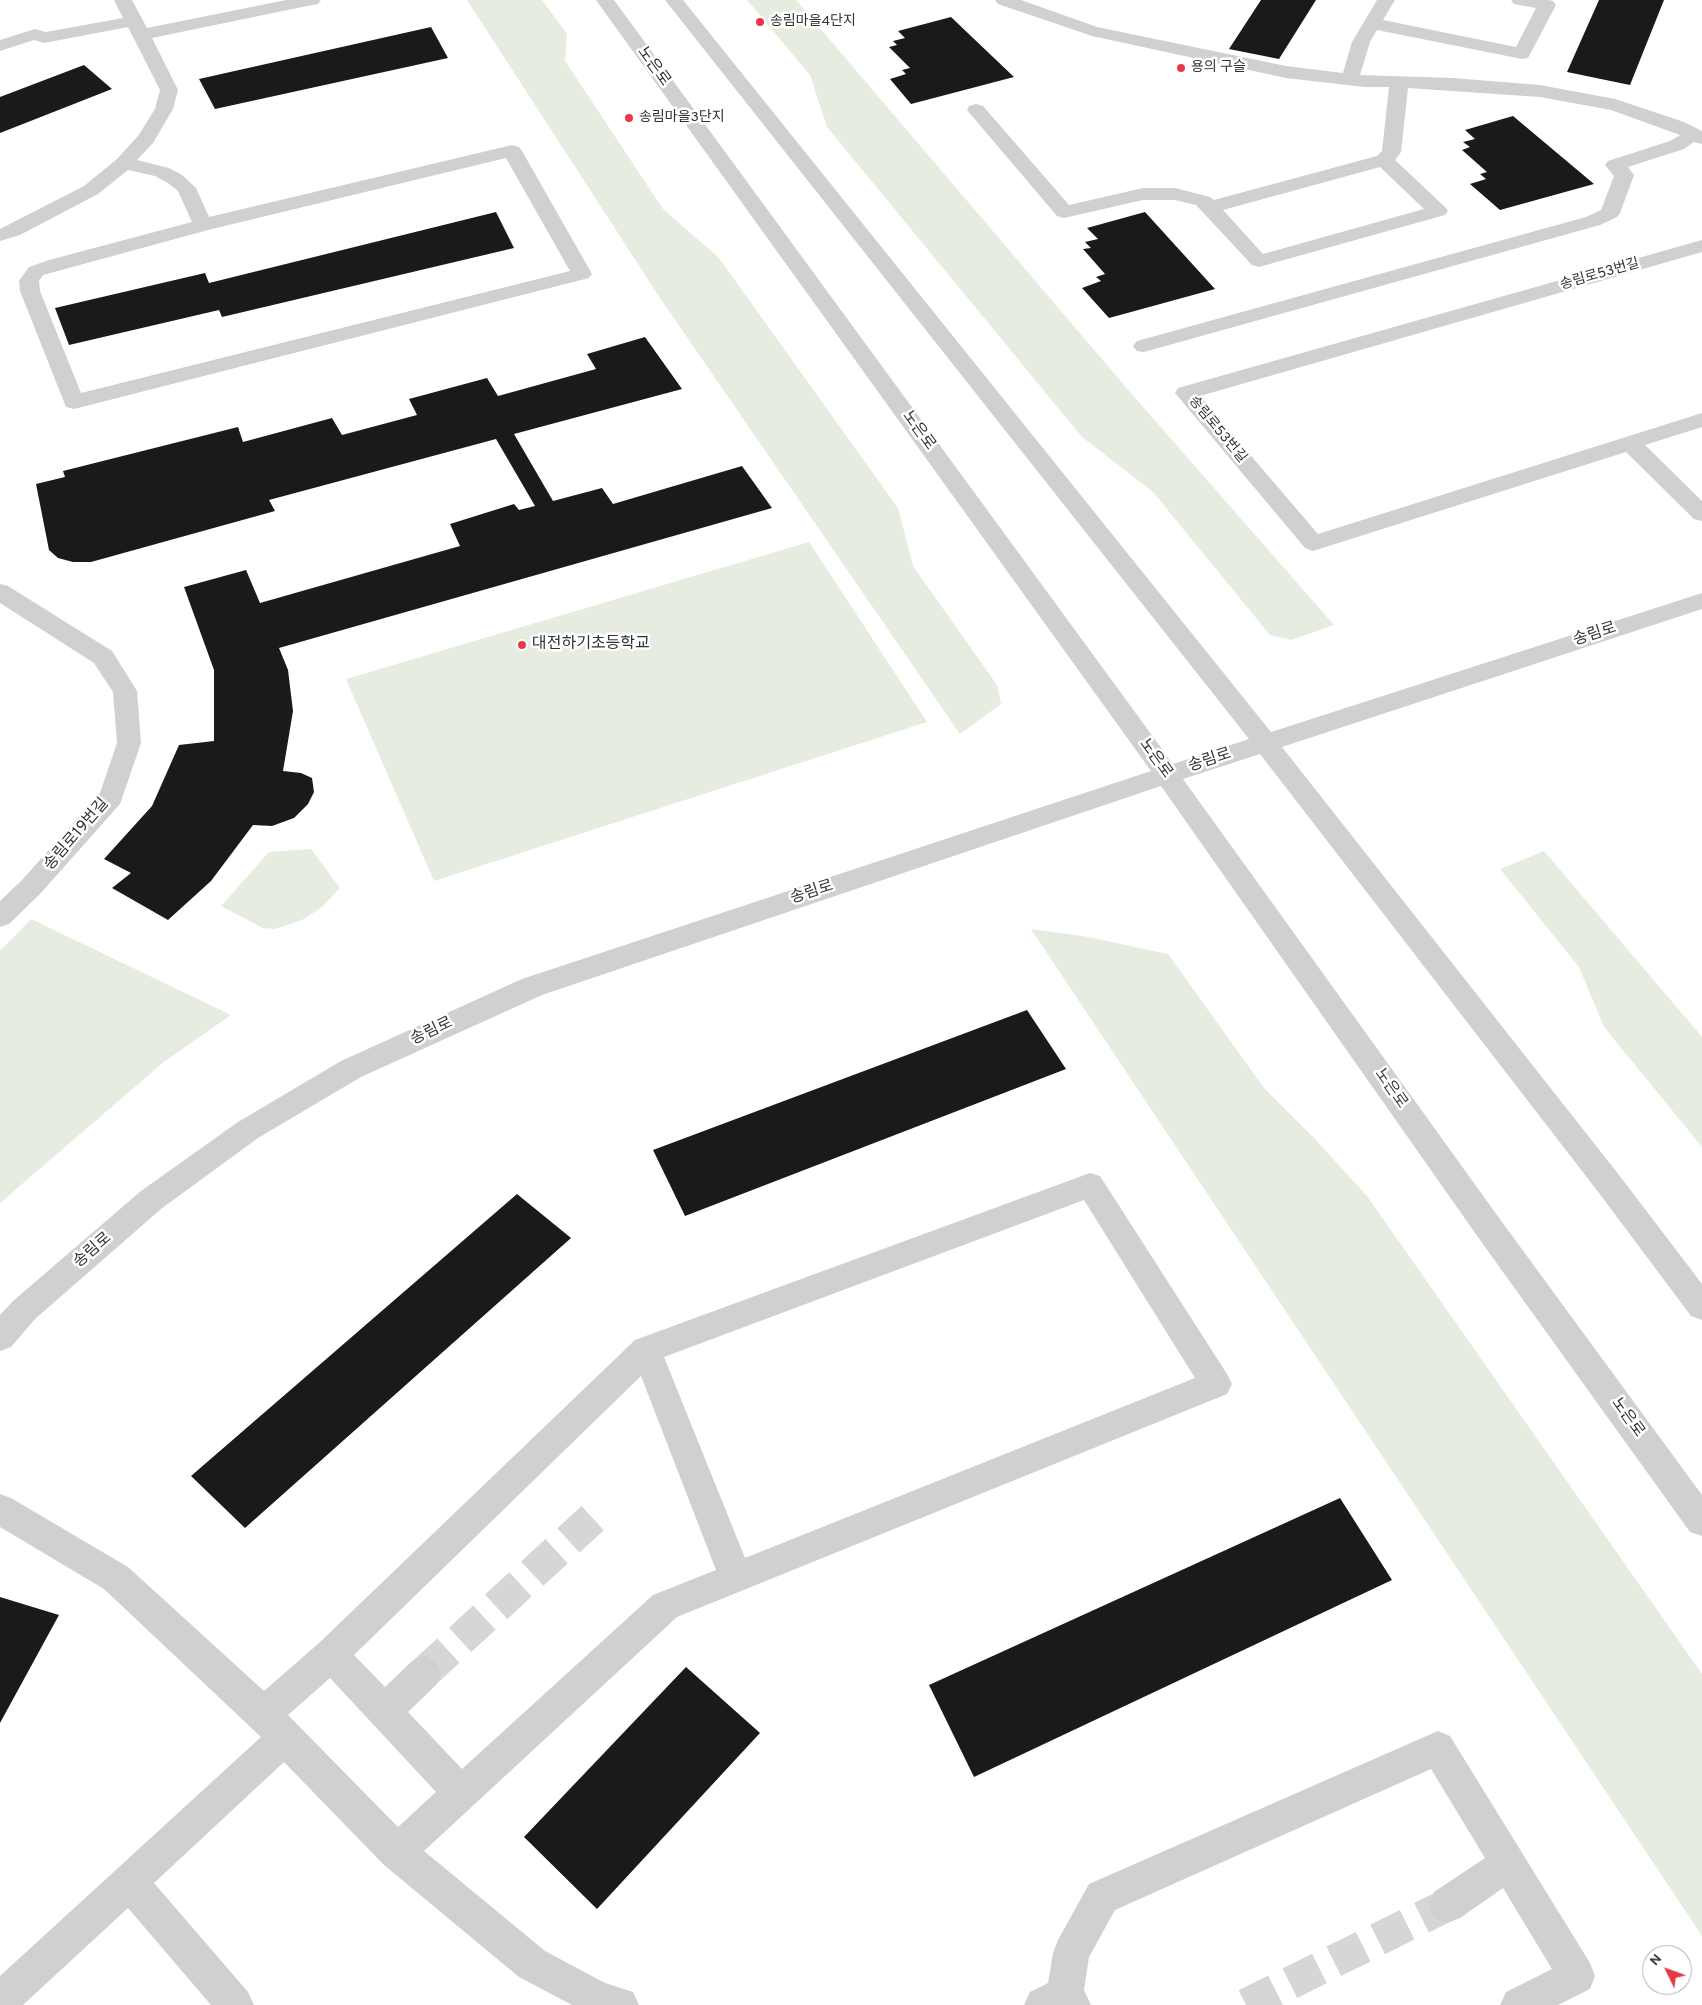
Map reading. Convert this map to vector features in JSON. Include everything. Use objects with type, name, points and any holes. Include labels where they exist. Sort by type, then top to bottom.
[{"type":"street","points":[[0,235],[12,231],[91,190],[124,163],[146,139],[164,109],[169,90],[123,0]]},
{"type":"street","points":[[0,46],[35,34],[44,38],[137,28],[312,0]]},
{"type":"street","name":"노은로","points":[[605,0],[1167,775],[1497,1239],[1702,1521]]},
{"type":"street","points":[[674,0],[1265,743],[1609,1184],[1702,1307]]},
{"type":"street","points":[[1004,0],[1092,31],[1286,72],[1350,80],[1453,84],[1540,91],[1616,105],[1677,126],[1698,136]]},
{"type":"street","points":[[1350,80],[1361,42],[1386,0]]},
{"type":"street","points":[[1372,23],[1522,54],[1547,5],[1520,0]]},
{"type":"street","points":[[1210,207],[1384,160],[1392,152],[1399,82]]},
{"type":"street","points":[[976,110],[1064,212],[1143,194],[1175,194],[1203,201],[1259,261],[1438,211],[1384,160]]},
{"type":"street","points":[[1144,346],[1594,221],[1610,214],[1624,175],[1615,165],[1677,145],[1698,136]]},
{"type":"street","points":[[512,150],[582,274],[74,402],[30,292],[29,281],[36,271],[203,225],[512,150]]},
{"type":"street","points":[[124,163],[162,172],[176,179],[186,188],[203,225]]},
{"type":"street","name":"송림로53번길","points":[[1702,246],[1186,392],[1313,543],[1702,420]]},
{"type":"street","points":[[1630,443],[1702,514]]},
{"type":"street","name":"송림로19번길","points":[[0,592],[103,656],[125,691],[129,743],[111,798],[31,887],[0,918]]},
{"type":"street","name":"송림로","points":[[0,1337],[24,1310],[151,1200],[248,1130],[351,1070],[532,987],[1167,775],[1702,601]]},
{"type":"street","points":[[0,2001],[129,1882],[275,1726],[330,1655],[646,1350],[1090,1185],[1216,1384],[665,1606],[460,1792],[397,1852]]},
{"type":"street","points":[[646,1350],[736,1578]]},
{"type":"street","points":[[0,1509],[116,1578],[275,1726],[397,1852],[532,1964],[605,2003]]},
{"type":"street","points":[[330,1655],[460,1792]]},
{"type":"street","points":[[384,1712],[424,1672]]},
{"type":"street","points":[[1060,2001],[1070,1954],[1102,1896],[1438,1748],[1577,1976],[1519,2005]]},
{"type":"street","points":[[1447,1905],[1508,1863]]},
{"type":"street","points":[[129,1882],[235,2005]]},
{"type":"shaded area","points":[[467,0],[542,0],[567,34],[565,61],[663,209],[719,258],[898,508],[913,566],[997,685],[1001,704],[960,734],[660,298]]},
{"type":"shaded area","points":[[747,0],[796,0],[1130,392],[1334,625],[1291,640],[1270,635],[1153,492],[1082,437],[827,127],[810,75]]},
{"type":"shaded area","points":[[809,542],[927,722],[434,881],[346,679]]},
{"type":"shaded area","points":[[311,849],[340,888],[322,907],[302,920],[275,929],[263,928],[221,906],[269,852]]},
{"type":"shaded area","points":[[1544,851],[1702,1037],[1702,1147],[1604,1027],[1579,967],[1500,869]]},
{"type":"shaded area","points":[[31,919],[231,1015],[165,1061],[0,1203],[0,951]]},
{"type":"shaded area","points":[[1031,929],[1083,936],[1168,954],[1264,1088],[1315,1139],[1367,1196],[1702,1674],[1702,1936]]},
{"type":"building","points":[[1261,0],[1316,0],[1279,59],[1229,49]]},
{"type":"building","points":[[1599,0],[1664,0],[1630,85],[1567,72]]},
{"type":"building","points":[[951,17],[1014,77],[911,104],[890,79],[906,74],[902,70],[910,68],[889,47],[897,45],[893,41],[905,38],[898,31]]},
{"type":"building","points":[[431,27],[448,58],[215,109],[199,79]]},
{"type":"building","points":[[84,65],[112,89],[0,133],[0,97]]},
{"type":"building","points":[[1513,116],[1594,184],[1500,210],[1470,184],[1486,179],[1480,174],[1487,172],[1462,150],[1470,147],[1463,142],[1475,139],[1465,130]]},
{"type":"building","points":[[496,212],[514,248],[222,317],[219,310],[69,345],[55,308],[205,273],[209,283]]},
{"type":"building","points":[[1145,212],[1215,289],[1109,318],[1082,288],[1101,281],[1096,277],[1105,274],[1083,249],[1091,248],[1085,242],[1098,239],[1087,228]]},
{"type":"building","points":[[645,337],[682,389],[514,434],[553,501],[602,488],[613,504],[742,466],[772,508],[279,648],[288,670],[293,711],[283,771],[301,773],[312,778],[314,792],[308,804],[294,818],[272,826],[253,825],[211,881],[168,920],[112,888],[131,873],[104,859],[152,806],[179,745],[214,741],[214,670],[184,587],[246,570],[260,603],[460,546],[450,524],[514,504],[519,510],[535,506],[496,439],[269,500],[275,511],[91,562],[73,562],[58,558],[49,550],[36,484],[65,477],[63,471],[238,427],[243,442],[332,418],[342,435],[417,415],[409,399],[487,378],[498,396],[596,369],[587,354]]},
{"type":"building","points":[[1027,1010],[1066,1069],[685,1216],[653,1150]]},
{"type":"building","points":[[517,1194],[571,1238],[245,1528],[191,1476]]},
{"type":"building","points":[[1340,1498],[1392,1580],[974,1777],[929,1685]]},
{"type":"building","points":[[0,1597],[59,1615],[0,1723]]},
{"type":"building","points":[[686,1667],[760,1733],[597,1909],[524,1837]]},
{"type":"tunnel","points":[[424,1673],[595,1516]]},
{"type":"tunnel","points":[[1246,2005],[1447,1905]]},
{"type":"place","name":"송림마을4단지","points":[[760,22]]},
{"type":"place","name":"용의 구슬","points":[[1181,68]]},
{"type":"place","name":"송림마을3단지","points":[[629,118]]},
{"type":"place","name":"대전하기초등학교","points":[[522,645]]}]
